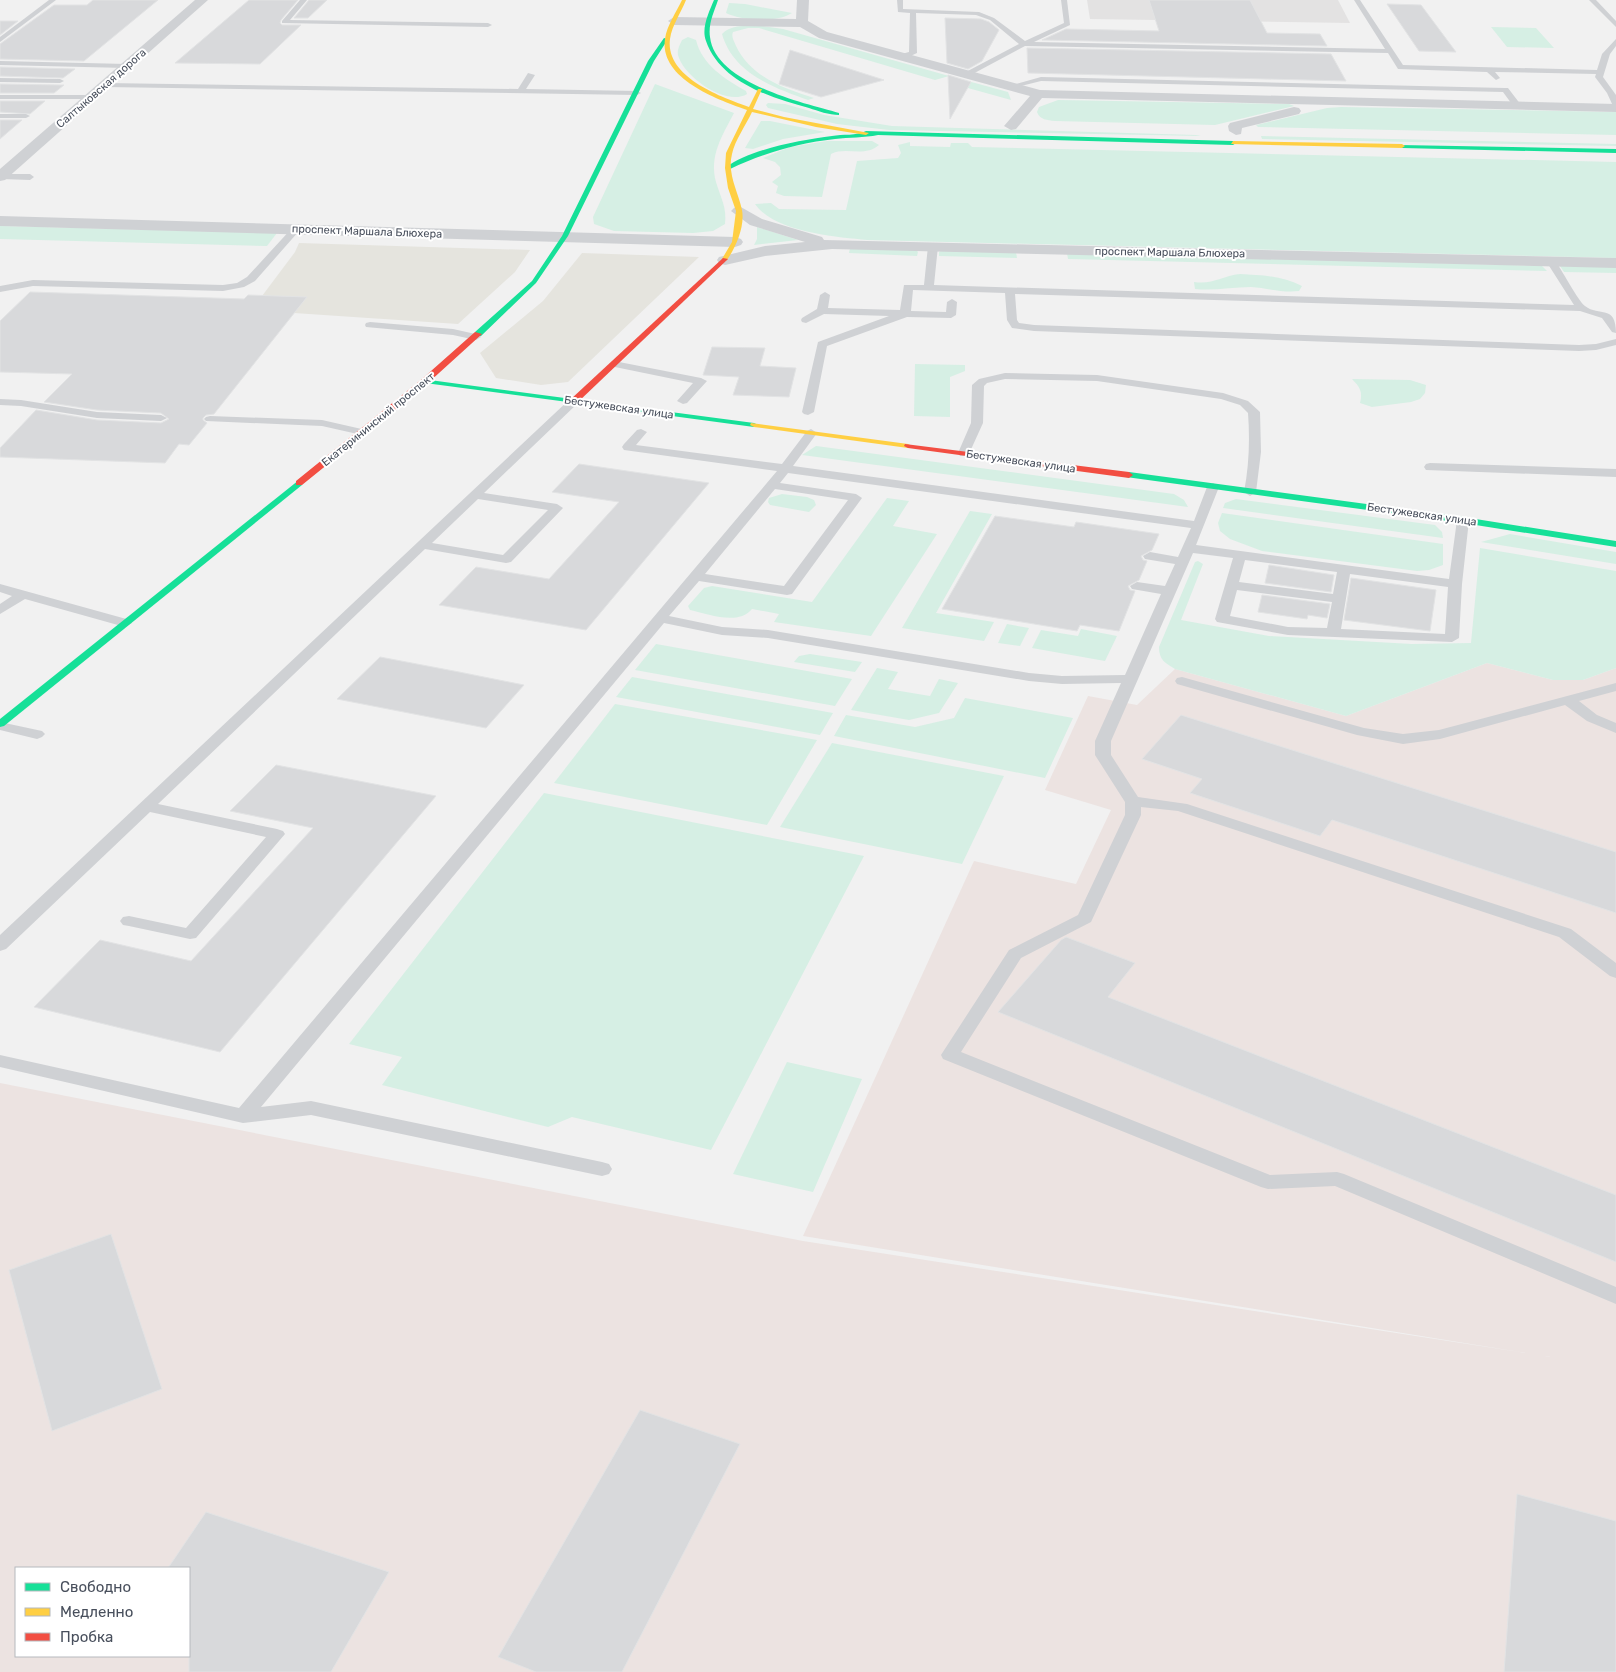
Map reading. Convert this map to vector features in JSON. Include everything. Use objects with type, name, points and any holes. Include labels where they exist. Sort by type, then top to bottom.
[{"type":"street","name":"Салтыковская дорога","points":[[1,176],[202,0]]},
{"type":"street","name":"Екатерининский проспект","points":[[0,725],[425,381],[476,337],[534,282],[564,236],[637,93],[651,61],[666,39],[684,0]]},
{"type":"street","points":[[716,0],[709,22],[708,40],[714,54],[735,75],[760,90],[848,116]]},
{"type":"street","points":[[802,23],[803,0]]},
{"type":"street","points":[[674,21],[802,23],[823,35],[1039,94],[1332,102],[1616,106]]},
{"type":"street","points":[[708,40],[689,35],[666,39],[670,61],[684,78],[706,93],[749,110],[822,128],[876,134]]},
{"type":"street","points":[[574,401],[725,260],[735,242],[739,211],[728,168],[729,153],[760,90]]},
{"type":"street","points":[[1011,126],[1039,94]]},
{"type":"street","points":[[1234,135],[1235,126],[1332,102]]},
{"type":"street","points":[[892,122],[1109,128]]},
{"type":"street","points":[[1234,135],[1265,131]]},
{"type":"street","points":[[728,168],[746,158],[789,142],[845,135],[876,134],[1234,135],[1616,151]]},
{"type":"street","points":[[739,211],[756,222],[832,244]]},
{"type":"street","name":"проспект Маршала Блюхера","points":[[0,221],[735,242]]},
{"type":"street","name":"проспект Маршала Блюхера","points":[[725,260],[765,251],[832,244],[1616,263]]},
{"type":"street","name":"Бестужевская улица","points":[[425,381],[1464,520],[1616,544]]},
{"type":"lane","points":[[0,40],[53,0]]},
{"type":"lane","points":[[304,0],[284,22],[488,25]]},
{"type":"lane","points":[[900,0],[900,11],[965,12],[986,16],[1024,44],[1391,51]]},
{"type":"lane","points":[[967,75],[1024,44],[1068,24],[1064,0]]},
{"type":"lane","points":[[1357,0],[1402,67],[1599,72]]},
{"type":"lane","points":[[1592,0],[1616,25]]},
{"type":"lane","points":[[901,57],[912,53],[913,11]]},
{"type":"lane","points":[[1616,41],[1606,54],[1599,72],[1599,77],[1614,93],[1616,106]]},
{"type":"lane","points":[[1606,54],[1616,54]]},
{"type":"lane","points":[[0,63],[127,66]]},
{"type":"lane","points":[[1489,70],[1516,105]]},
{"type":"lane","points":[[521,91],[531,75]]},
{"type":"lane","points":[[152,86],[162,77]]},
{"type":"lane","points":[[110,81],[162,77],[298,80],[374,89]]},
{"type":"lane","points":[[1009,87],[1041,79],[1505,90]]},
{"type":"lane","points":[[0,80],[60,81]]},
{"type":"lane","points":[[1,98],[25,80]]},
{"type":"lane","points":[[110,81],[152,86],[637,93]]},
{"type":"lane","points":[[1,98],[91,98]]},
{"type":"lane","points":[[0,116],[26,116]]},
{"type":"lane","points":[[1,176],[30,177]]},
{"type":"lane","points":[[0,289],[33,283],[223,288],[240,285],[251,279],[296,229]]},
{"type":"lane","points":[[929,288],[933,246]]},
{"type":"lane","points":[[1551,261],[1581,308]]},
{"type":"lane","points":[[905,314],[908,287],[1581,308],[1606,316],[1616,330]]},
{"type":"lane","points":[[1010,290],[1012,320],[1016,326],[1034,328],[1579,348],[1596,347],[1616,342]]},
{"type":"lane","points":[[822,311],[825,295]]},
{"type":"lane","points":[[806,320],[822,311],[951,315],[952,302]]},
{"type":"lane","points":[[808,412],[822,344],[905,314]]},
{"type":"lane","points":[[370,325],[444,331],[476,337]]},
{"type":"lane","points":[[614,364],[700,381],[683,401]]},
{"type":"lane","points":[[964,453],[977,423],[978,385],[983,381],[1006,376],[1097,378],[1135,382],[1223,396],[1244,403],[1254,412],[1255,468],[1250,492]]},
{"type":"lane","points":[[0,945],[574,401]]},
{"type":"lane","points":[[0,402],[21,403],[97,415],[162,418]]},
{"type":"lane","points":[[210,419],[322,423],[362,432]]},
{"type":"lane","points":[[641,432],[628,447],[1198,525]]},
{"type":"lane","points":[[243,1116],[771,485],[812,433]]},
{"type":"lane","points":[[1430,467],[1616,473]]},
{"type":"lane","points":[[695,576],[787,591],[856,498],[771,485]]},
{"type":"lane","points":[[1213,487],[1103,741],[1103,755],[1133,802],[1133,815],[1085,918],[1015,954],[950,1055],[1268,1182],[1337,1179],[1616,1296]]},
{"type":"lane","points":[[423,545],[506,559],[557,508],[476,495]]},
{"type":"lane","points":[[1240,556],[1222,619],[1288,631],[1452,638],[1455,584],[1464,520]]},
{"type":"lane","points":[[1150,556],[1184,554],[1240,556],[1455,584]]},
{"type":"lane","points":[[1333,633],[1344,570]]},
{"type":"lane","points":[[1232,585],[1339,599]]},
{"type":"lane","points":[[1137,586],[1168,591]]},
{"type":"lane","points":[[0,588],[125,623]]},
{"type":"lane","points":[[0,610],[23,594]]},
{"type":"lane","points":[[660,618],[722,631],[768,634],[1029,678],[1062,680],[1130,679]]},
{"type":"lane","points":[[1182,681],[1362,732],[1403,739],[1440,734],[1616,687]]},
{"type":"lane","points":[[1568,700],[1592,718],[1616,728]]},
{"type":"lane","points":[[0,725],[37,734]]},
{"type":"lane","points":[[1133,802],[1181,807],[1565,933],[1616,972]]},
{"type":"lane","points":[[129,921],[190,934],[277,834],[146,806]]},
{"type":"lane","points":[[0,1061],[243,1116],[311,1108],[602,1170]]},
{"type":"shaded area","points":[[1087,0],[1338,0],[1350,23],[1090,19]]},
{"type":"shaded area","points":[[299,243],[530,250],[515,272],[458,324],[294,313],[307,297],[262,296],[295,252]]},
{"type":"shaded area","points":[[582,253],[699,257],[568,382],[541,385],[496,378],[480,353],[543,301]]},
{"type":"shaded area","points":[[1487,663],[1553,680],[1583,680],[1616,668],[1616,1672],[0,1672],[0,1083],[803,1241],[1551,1357],[803,1236],[974,861],[1076,884],[1111,810],[1045,790],[1088,696],[1137,705],[1175,669],[1346,716]]},
{"type":"green space","points":[[729,3],[745,4],[792,13],[769,20],[741,18],[726,13]]},
{"type":"green space","points":[[756,25],[783,29],[949,76],[935,80],[759,28],[748,28],[733,32],[736,46],[750,66],[769,80],[814,98],[808,100],[756,77],[735,59],[727,48],[722,34],[725,31],[733,27]]},
{"type":"green space","points":[[1491,27],[1536,28],[1554,48],[1507,47]]},
{"type":"green space","points":[[688,37],[696,40],[703,57],[715,70],[746,91],[747,94],[738,97],[717,93],[696,80],[688,72],[678,55],[682,40]]},
{"type":"green space","points":[[964,80],[1008,92],[1011,100],[950,83]]},
{"type":"green space","points":[[655,84],[734,113],[721,138],[715,155],[714,173],[724,208],[725,224],[713,231],[693,233],[614,231],[594,224],[593,217]]},
{"type":"green space","points":[[1058,100],[1289,104],[1294,106],[1215,125],[1055,121],[1040,117],[1037,112],[1039,107]]},
{"type":"green space","points":[[768,103],[785,104],[824,115],[892,126],[1201,136],[889,130],[837,124],[768,108],[766,105]]},
{"type":"green space","points":[[1327,108],[1616,112],[1616,135],[1258,127],[1256,125]]},
{"type":"green space","points":[[761,121],[770,121],[825,132],[783,139],[753,149],[745,148]]},
{"type":"green space","points":[[1261,136],[1616,144],[1616,146],[1262,139]]},
{"type":"green space","points":[[827,141],[872,141],[879,145],[867,151],[843,151],[831,154],[822,197],[784,196],[776,193],[778,186],[772,182],[781,175],[780,167],[775,162],[763,158],[790,147]]},
{"type":"green space","points":[[910,142],[910,146],[950,147],[951,143],[968,143],[972,147],[1616,162],[1616,258],[867,240],[823,235],[791,227],[776,221],[755,204],[771,203],[779,209],[846,210],[857,161],[898,158],[901,153],[898,145]]},
{"type":"green space","points":[[0,226],[277,233],[267,246],[0,239]]},
{"type":"green space","points":[[757,227],[798,240],[754,245],[757,239]]},
{"type":"green space","points":[[850,248],[916,250],[918,252],[917,256],[849,253]]},
{"type":"green space","points":[[943,250],[1016,252],[1017,258],[939,256],[939,252]]},
{"type":"green space","points":[[1067,253],[1542,266],[1547,271],[1068,259]]},
{"type":"green space","points":[[1560,266],[1616,267],[1616,273],[1564,272]]},
{"type":"green space","points":[[1240,274],[1280,278],[1302,286],[1299,291],[1251,287],[1195,289],[1194,282],[1212,281]]},
{"type":"green space","points":[[915,364],[965,365],[965,371],[950,377],[950,417],[914,416]]},
{"type":"green space","points":[[1352,379],[1410,380],[1426,385],[1425,393],[1420,399],[1411,402],[1372,407],[1360,403],[1360,390]]},
{"type":"green space","points":[[816,446],[1174,494],[1184,500],[1188,507],[802,455]]},
{"type":"green space","points":[[782,494],[807,497],[814,500],[816,505],[809,512],[770,505],[768,502],[769,498]]},
{"type":"green space","points":[[887,498],[909,501],[893,526],[937,534],[871,636],[774,622],[779,614],[752,609],[739,617],[731,618],[690,610],[688,606],[704,588],[712,586],[812,602]]},
{"type":"green space","points":[[1236,499],[1435,525],[1442,532],[1443,538],[1223,508],[1225,503]]},
{"type":"green space","points":[[970,511],[992,514],[936,613],[994,622],[984,641],[902,628]]},
{"type":"green space","points":[[1222,513],[1443,544],[1443,565],[1429,570],[1417,571],[1262,551],[1230,539],[1220,531],[1218,523]]},
{"type":"green space","points":[[1510,534],[1616,552],[1616,564],[1481,542]]},
{"type":"green space","points":[[1480,548],[1616,571],[1616,668],[1583,680],[1553,680],[1487,663],[1346,716],[1175,669],[1161,658],[1159,647],[1195,562],[1198,561],[1203,564],[1181,620],[1269,636],[1412,644],[1471,643]]},
{"type":"green space","points":[[1007,624],[1029,628],[1020,646],[998,643]]},
{"type":"green space","points":[[1081,629],[1117,636],[1105,661],[1032,648],[1041,630],[1078,636]]},
{"type":"green space","points":[[656,644],[852,679],[835,706],[635,670]]},
{"type":"green space","points":[[810,654],[862,662],[855,672],[794,662],[799,656]]},
{"type":"green space","points":[[877,668],[898,672],[888,689],[930,696],[939,679],[958,683],[939,713],[909,720],[851,710]]},
{"type":"green space","points":[[632,677],[833,713],[820,735],[616,697]]},
{"type":"green space","points":[[965,698],[1073,718],[1045,778],[834,736],[846,715],[915,727],[954,718]]},
{"type":"green space","points":[[615,704],[817,740],[767,825],[554,783]]},
{"type":"green space","points":[[832,743],[1004,776],[962,864],[780,827]]},
{"type":"green space","points":[[544,793],[864,856],[711,1150],[572,1117],[548,1127],[382,1085],[402,1057],[349,1044]]},
{"type":"green space","points":[[787,1062],[862,1079],[813,1192],[733,1174]]},
{"type":"building","points":[[93,0],[158,0],[84,61],[0,59],[0,44],[54,5],[87,5]]},
{"type":"building","points":[[249,0],[298,0],[280,23],[282,25],[301,25],[260,64],[175,63]]},
{"type":"building","points":[[309,0],[327,0],[308,18],[294,18]]},
{"type":"building","points":[[1149,0],[1250,0],[1267,33],[1320,34],[1327,46],[1042,40],[1066,29],[1159,31]]},
{"type":"building","points":[[1387,4],[1421,5],[1456,52],[1419,51]]},
{"type":"building","points":[[945,18],[981,19],[989,22],[999,30],[982,61],[968,69],[947,63]]},
{"type":"building","points":[[0,21],[18,21],[0,35]]},
{"type":"building","points":[[1027,48],[1331,54],[1346,81],[1028,73]]},
{"type":"building","points":[[790,50],[884,80],[821,97],[779,84]]},
{"type":"building","points":[[0,67],[75,69],[63,78],[0,76]]},
{"type":"building","points":[[948,75],[971,82],[950,119]]},
{"type":"building","points":[[0,84],[64,85],[54,93],[0,93]]},
{"type":"building","points":[[0,101],[45,101],[30,114],[0,112]]},
{"type":"building","points":[[0,120],[22,120],[0,139]]},
{"type":"building","points":[[30,292],[244,299],[248,295],[307,297],[214,414],[206,415],[203,418],[207,423],[189,445],[179,444],[165,463],[0,457],[0,448],[36,410],[97,420],[161,423],[169,419],[161,413],[97,410],[44,402],[72,374],[0,372],[0,321]]},
{"type":"building","points":[[712,347],[765,348],[760,366],[796,368],[789,397],[733,395],[739,377],[703,375]]},
{"type":"building","points":[[579,464],[709,483],[586,630],[439,605],[476,567],[549,579],[619,502],[552,492]]},
{"type":"building","points":[[995,516],[1074,527],[1076,522],[1159,534],[1152,550],[1141,556],[1143,560],[1147,561],[1139,580],[1128,586],[1130,590],[1135,591],[1119,631],[1080,625],[1077,631],[942,609]]},
{"type":"building","points":[[1269,565],[1334,575],[1331,592],[1265,583]]},
{"type":"building","points":[[1351,578],[1436,590],[1430,631],[1344,620]]},
{"type":"building","points":[[1262,595],[1330,604],[1327,618],[1308,615],[1307,619],[1258,612]]},
{"type":"building","points":[[380,657],[524,685],[486,728],[337,699]]},
{"type":"building","points":[[1181,715],[1616,852],[1616,913],[1332,820],[1320,836],[1190,793],[1202,779],[1142,759]]},
{"type":"building","points":[[276,765],[436,796],[220,1052],[34,1007],[100,940],[191,961],[313,828],[230,811]]},
{"type":"building","points":[[1066,937],[1135,963],[1108,997],[1616,1195],[1616,1262],[998,1012],[1061,940]]},
{"type":"building","points":[[111,1234],[162,1389],[52,1431],[9,1270]]},
{"type":"building","points":[[640,1410],[740,1444],[622,1672],[536,1672],[498,1657]]},
{"type":"building","points":[[1517,1494],[1616,1521],[1616,1672],[1504,1672]]},
{"type":"building","points":[[206,1512],[389,1572],[331,1672],[189,1672],[190,1567],[169,1567]]},
{"type":"traffic: fast","points":[[716,0],[709,20],[707,36],[716,57],[728,70],[763,91],[837,114]]},
{"type":"traffic: fast","points":[[478,334],[534,282],[565,236],[651,61],[666,39]]},
{"type":"traffic: fast","points":[[866,133],[1233,143]]},
{"type":"traffic: fast","points":[[728,168],[764,152],[800,142],[876,134]]},
{"type":"traffic: fast","points":[[1402,146],[1616,151]]},
{"type":"traffic: fast","points":[[425,381],[754,425]]},
{"type":"traffic: fast","points":[[1129,475],[1463,520],[1616,544]]},
{"type":"traffic: fast","points":[[0,724],[299,483]]},
{"type":"traffic: slow","points":[[684,0],[670,28],[667,46],[674,66],[693,84],[719,98],[750,110],[816,126],[866,133]]},
{"type":"traffic: slow","points":[[725,259],[735,242],[739,211],[731,188],[728,168],[729,153],[760,90]]},
{"type":"traffic: slow","points":[[1233,143],[1402,146]]},
{"type":"traffic: slow","points":[[754,425],[908,446]]},
{"type":"traffic: jam","points":[[574,401],[725,259]]},
{"type":"traffic: jam","points":[[299,483],[425,381],[478,334]]},
{"type":"traffic: jam","points":[[908,446],[1129,475]]}]
